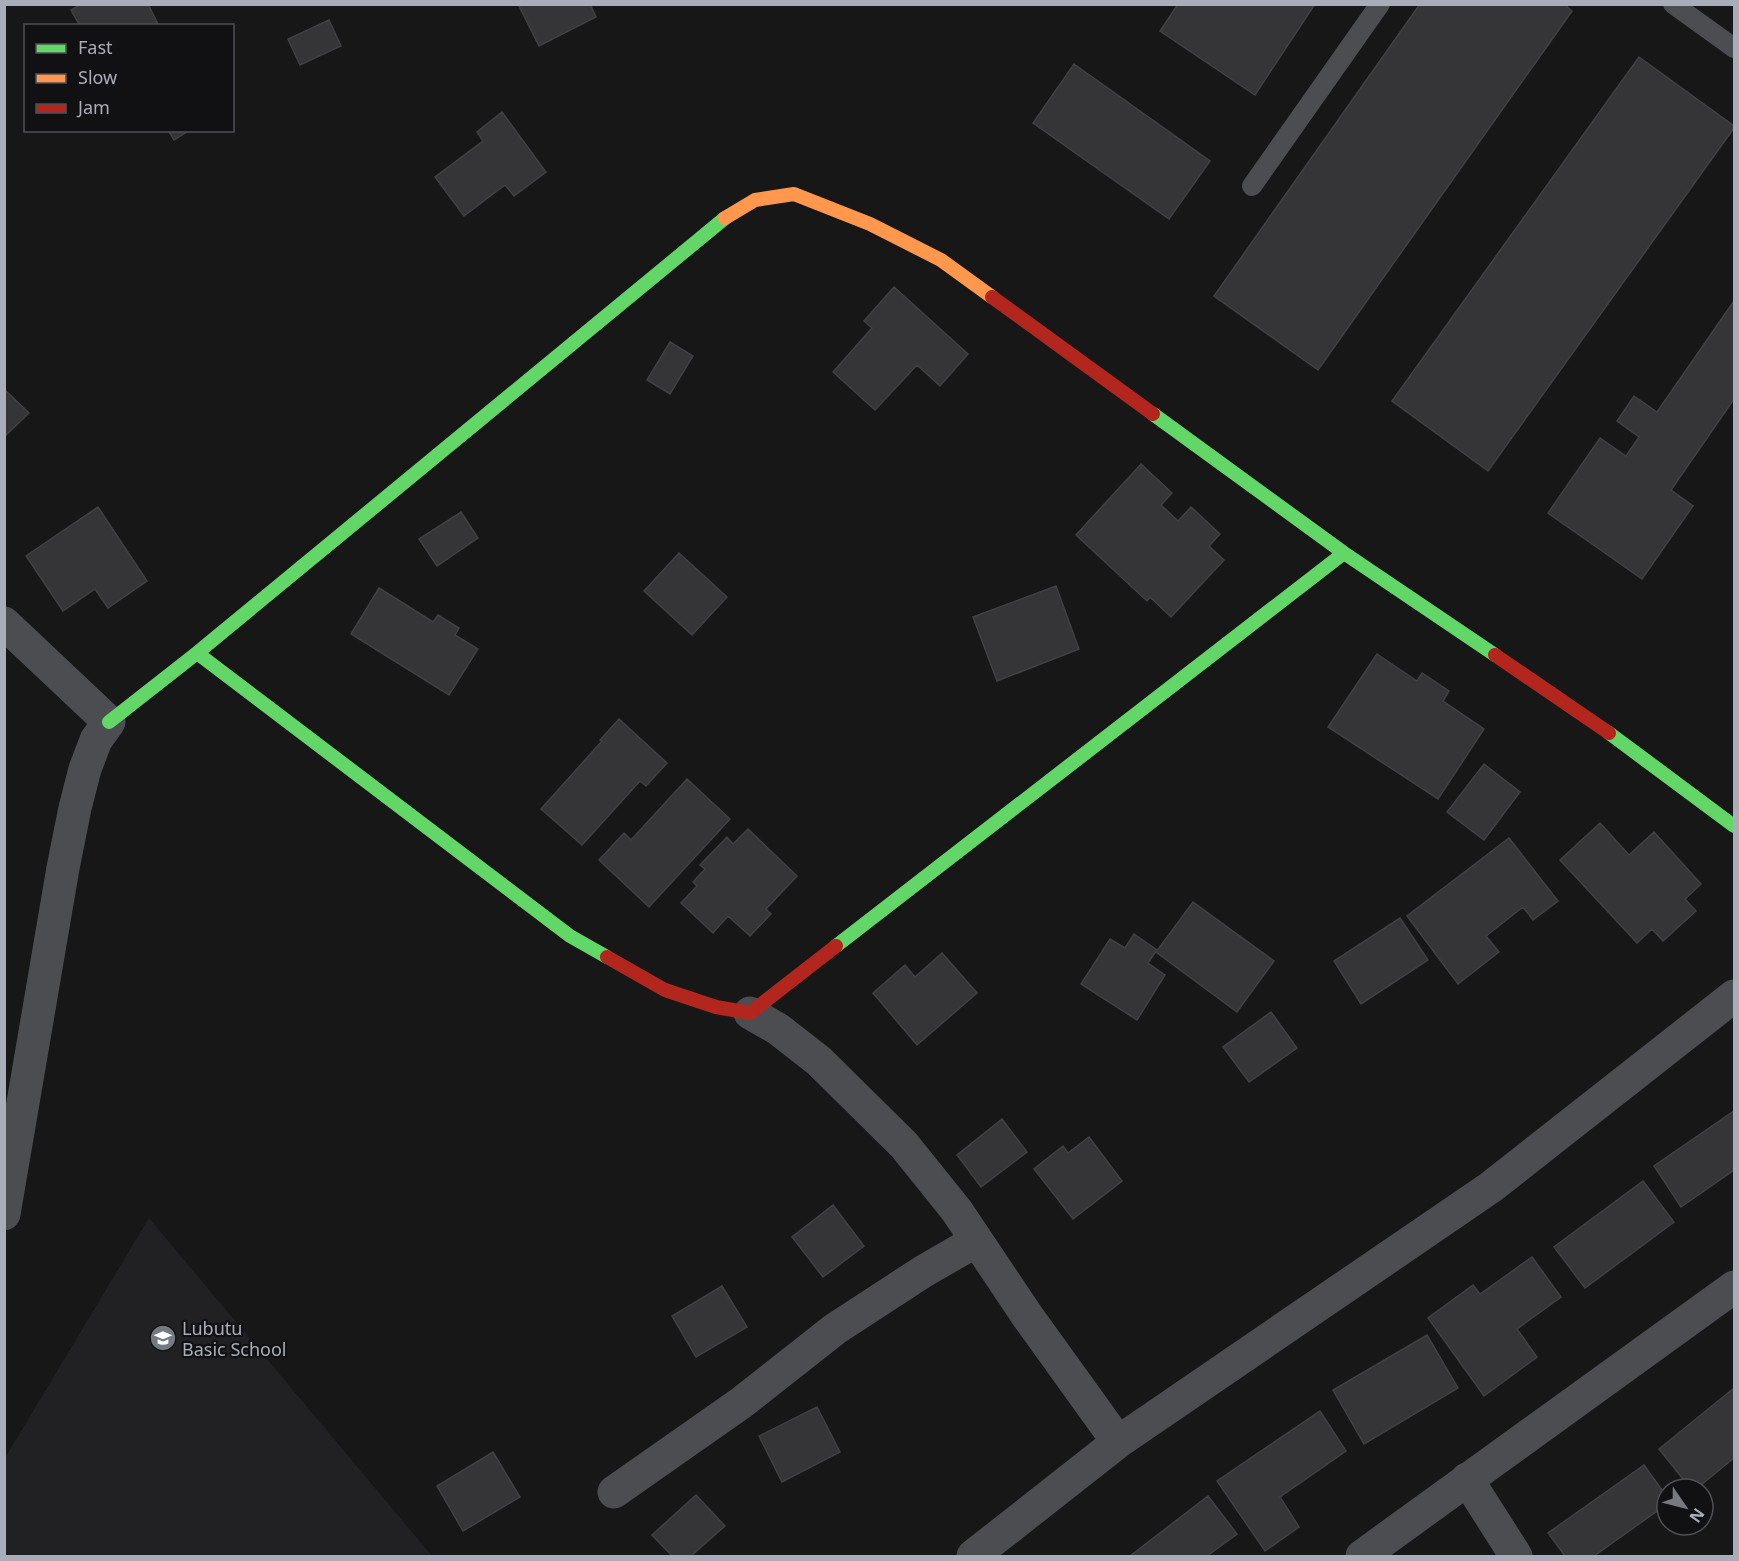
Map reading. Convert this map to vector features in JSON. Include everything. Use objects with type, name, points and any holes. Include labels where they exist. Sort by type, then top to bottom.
[{"type":"street","points":[[4,1214],[73,818],[85,769],[96,740],[109,722],[197,653],[719,222],[754,200],[794,194],[870,224],[941,260],[1344,553],[1593,721],[1734,826]]},
{"type":"street","points":[[750,1013],[1344,553]]},
{"type":"street","points":[[4,623],[109,722]]},
{"type":"street","points":[[197,653],[570,936],[665,990],[708,1005],[750,1013],[778,1029],[819,1061],[904,1145],[957,1211],[1028,1317],[1118,1442]]},
{"type":"street","points":[[973,1557],[1118,1442],[1491,1187],[1734,996]]},
{"type":"street","points":[[614,1492],[741,1403],[835,1329],[924,1271],[976,1241]]},
{"type":"street","points":[[1362,1557],[1734,1287]]},
{"type":"street","points":[[1467,1479],[1516,1557]]},
{"type":"lane","points":[[1251,186],[1380,4]]},
{"type":"lane","points":[[1673,4],[1734,48]]},
{"type":"shaded area","name":"Lubutu Basic School","points":[[149,1218],[432,1556],[5,1556],[5,1458]]},
{"type":"building","points":[[81,4],[148,4],[158,24],[79,24],[71,10]]},
{"type":"building","points":[[518,4],[590,4],[596,17],[539,46]]},
{"type":"building","points":[[1178,4],[1315,4],[1255,95],[1160,31]]},
{"type":"building","points":[[1420,4],[1564,4],[1572,11],[1318,370],[1214,296]]},
{"type":"building","points":[[329,20],[341,46],[300,65],[288,39]]},
{"type":"building","points":[[1639,57],[1734,128],[1488,471],[1392,401]]},
{"type":"building","points":[[1074,64],[1210,161],[1169,219],[1033,123]]},
{"type":"building","points":[[502,112],[546,172],[514,196],[505,185],[464,216],[435,177],[483,141],[477,132]]},
{"type":"building","points":[[169,132],[187,132],[174,140]]},
{"type":"building","points":[[894,287],[968,354],[940,386],[917,365],[875,410],[833,372],[872,328],[864,321]]},
{"type":"building","points":[[1734,301],[1734,399],[1671,490],[1693,506],[1642,579],[1548,513],[1600,438],[1626,456],[1639,437],[1617,421],[1634,396],[1657,412]]},
{"type":"building","points":[[670,342],[693,356],[670,394],[647,380]]},
{"type":"building","points":[[4,389],[29,413],[4,437]]},
{"type":"building","points":[[1141,464],[1172,493],[1161,505],[1178,521],[1191,507],[1220,534],[1209,546],[1224,560],[1171,617],[1150,597],[1147,601],[1076,535]]},
{"type":"building","points":[[98,507],[147,581],[108,608],[95,589],[63,611],[26,556]]},
{"type":"building","points":[[461,512],[478,538],[437,566],[419,539]]},
{"type":"building","points":[[679,553],[727,597],[692,635],[644,591]]},
{"type":"building","points":[[1056,586],[1079,649],[997,681],[973,617]]},
{"type":"building","points":[[379,588],[433,622],[438,615],[459,628],[455,635],[478,649],[449,695],[351,634]]},
{"type":"building","points":[[1377,654],[1417,681],[1422,673],[1449,691],[1443,701],[1484,729],[1438,799],[1328,727]]},
{"type":"building","points":[[619,719],[667,763],[646,786],[640,781],[582,845],[541,809]]},
{"type":"building","points":[[1484,764],[1520,792],[1484,840],[1447,812]]},
{"type":"building","points":[[687,779],[730,819],[649,907],[599,860],[624,833],[631,840]]},
{"type":"building","points":[[1600,823],[1629,855],[1654,832],[1701,884],[1685,899],[1696,911],[1663,941],[1652,929],[1637,943],[1560,860]]},
{"type":"building","points":[[748,829],[797,876],[766,909],[771,914],[750,936],[728,916],[713,933],[681,903],[697,886],[693,882],[705,869],[700,865],[727,837],[733,844]]},
{"type":"building","points":[[1509,838],[1558,901],[1533,920],[1523,907],[1486,936],[1499,952],[1458,984],[1407,916]]},
{"type":"building","points":[[1193,902],[1274,961],[1237,1012],[1156,952]]},
{"type":"building","points":[[1400,918],[1428,960],[1361,1004],[1334,961]]},
{"type":"building","points":[[1134,934],[1157,950],[1148,963],[1165,975],[1137,1020],[1081,984],[1110,939],[1125,948]]},
{"type":"building","points":[[942,953],[977,993],[917,1045],[873,993],[905,965],[915,977]]},
{"type":"building","points":[[1271,1012],[1297,1048],[1249,1082],[1223,1047]]},
{"type":"building","points":[[1734,1111],[1734,1170],[1681,1207],[1654,1166]]},
{"type":"building","points":[[1002,1119],[1027,1152],[981,1187],[957,1155]]},
{"type":"building","points":[[1089,1137],[1122,1181],[1073,1219],[1034,1169],[1063,1146],[1068,1153]]},
{"type":"building","points":[[1643,1181],[1674,1222],[1585,1288],[1554,1247]]},
{"type":"building","points":[[833,1205],[864,1246],[823,1277],[792,1237]]},
{"type":"building","points":[[1532,1257],[1561,1297],[1517,1329],[1537,1357],[1484,1396],[1428,1318],[1473,1285],[1480,1294]]},
{"type":"building","points":[[722,1286],[747,1327],[696,1357],[672,1316]]},
{"type":"building","points":[[1427,1335],[1458,1388],[1364,1444],[1333,1390]]},
{"type":"building","points":[[1734,1388],[1734,1458],[1711,1477],[1681,1477],[1659,1449]]},
{"type":"building","points":[[817,1407],[840,1452],[782,1482],[759,1436]]},
{"type":"building","points":[[1320,1411],[1346,1451],[1280,1497],[1299,1527],[1265,1551],[1217,1481]]},
{"type":"building","points":[[493,1452],[520,1497],[463,1531],[437,1486]]},
{"type":"building","points":[[1644,1465],[1655,1480],[1655,1513],[1594,1556],[1565,1556],[1548,1533]]},
{"type":"building","points":[[696,1495],[725,1526],[691,1556],[672,1556],[652,1535]]},
{"type":"building","points":[[1208,1496],[1237,1534],[1207,1556],[1130,1556]]},
{"type":"traffic: fast","points":[[109,722],[197,653],[725,218]]},
{"type":"traffic: fast","points":[[1153,414],[1344,553],[1495,655]]},
{"type":"traffic: fast","points":[[836,946],[1344,553]]},
{"type":"traffic: fast","points":[[197,653],[570,936],[607,957]]},
{"type":"traffic: fast","points":[[1609,733],[1734,826]]},
{"type":"traffic: slow","points":[[725,218],[755,200],[794,194],[870,224],[941,260],[992,297]]},
{"type":"traffic: jam","points":[[992,297],[1153,414]]},
{"type":"traffic: jam","points":[[1495,655],[1609,733]]},
{"type":"traffic: jam","points":[[607,957],[665,990],[716,1007],[750,1013],[836,946]]},
{"type":"place","name":"Lubutu Basic School","points":[[163,1338]]}]
